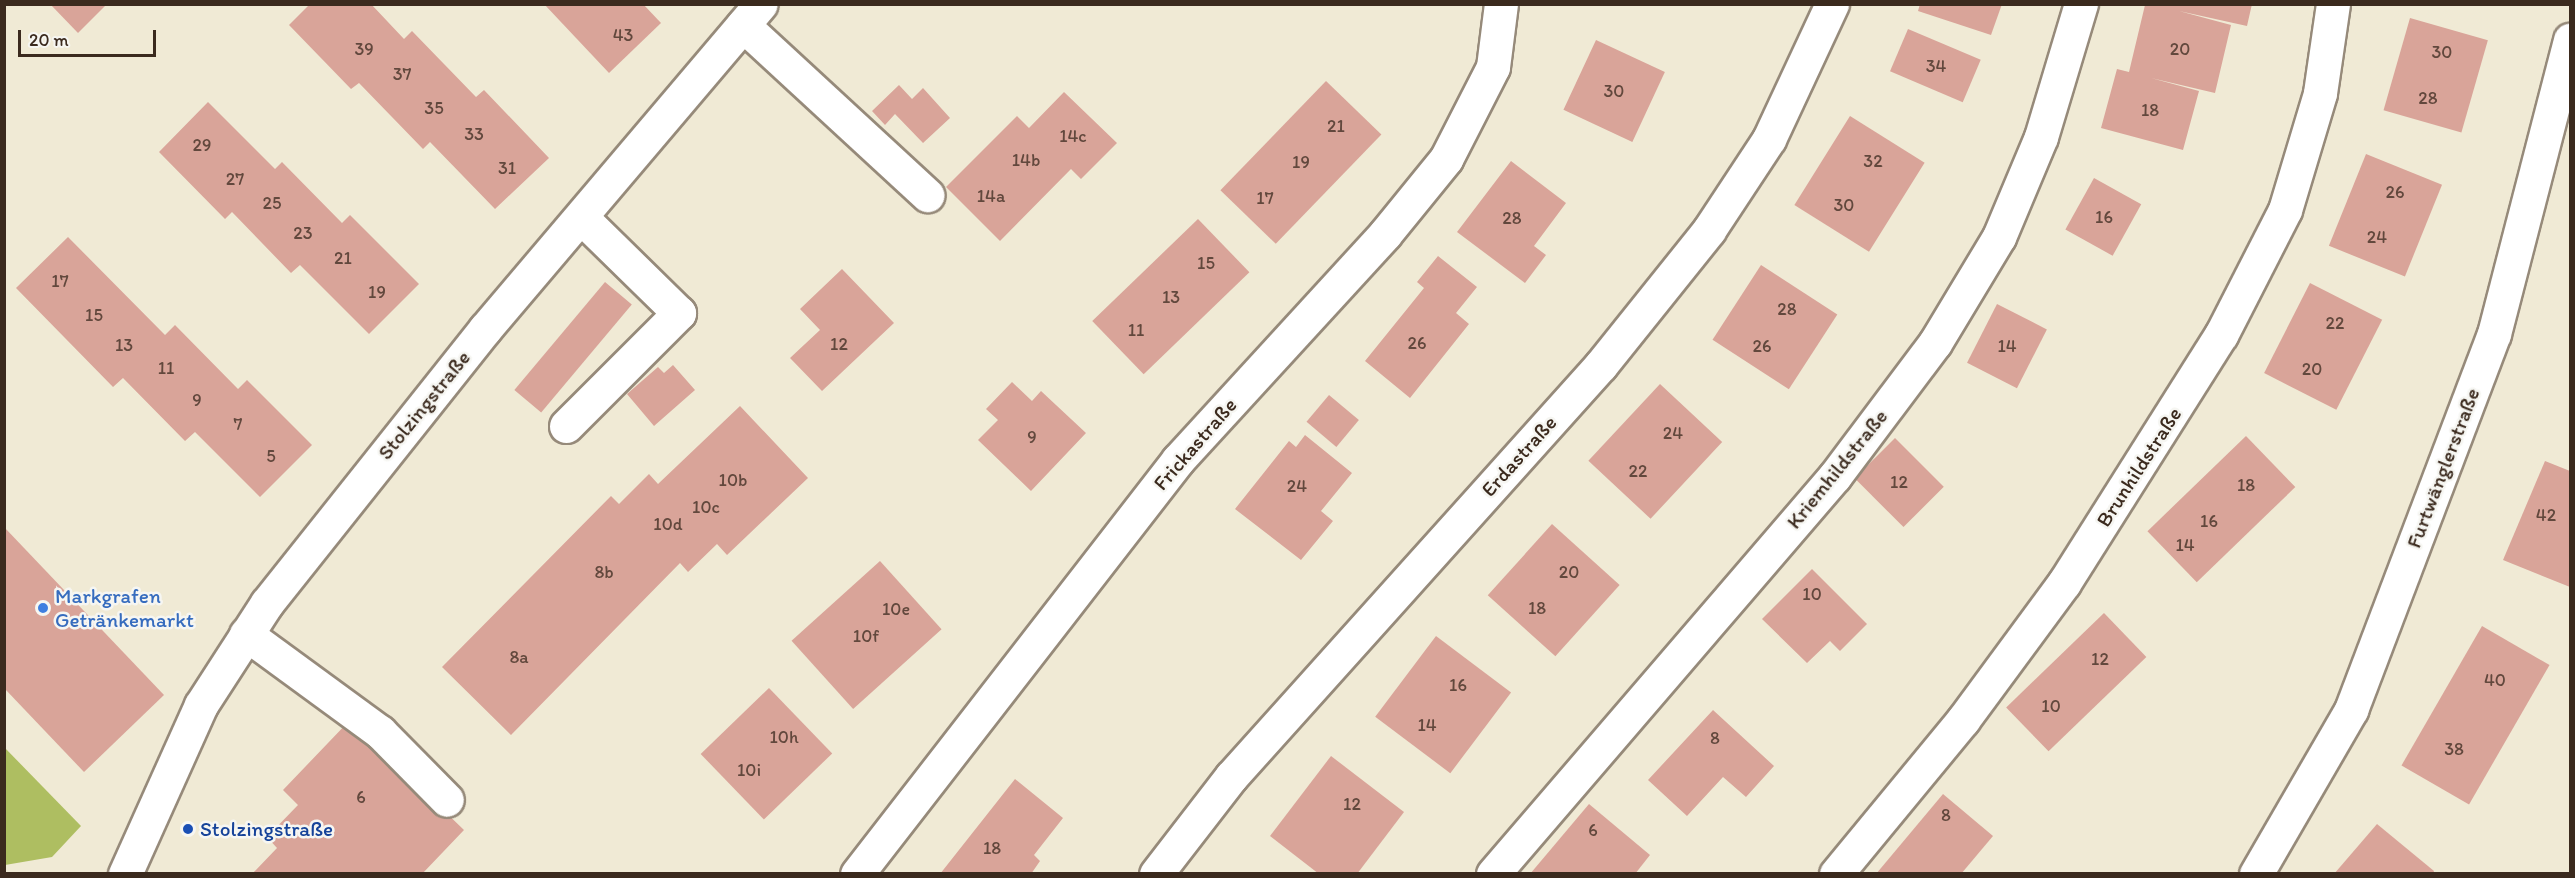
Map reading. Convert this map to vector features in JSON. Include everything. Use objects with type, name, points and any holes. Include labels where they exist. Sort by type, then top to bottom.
[{"type":"street","name":"Frickastraße","points":[[857,873],[1178,460],[1385,234],[1446,159],[1493,67],[1500,4]]},
{"type":"street","name":"Erdastraße","points":[[1156,873],[1231,777],[1601,365],[1709,230],[1769,139],[1832,4]]},
{"type":"street","name":"Kriemhildstraße","points":[[1493,873],[1834,476],[1935,344],[1999,237],[2041,137],[2081,4]]},
{"type":"street","name":"Brunhildstraße","points":[[1836,873],[1963,720],[2064,583],[2222,335],[2285,210],[2320,93],[2333,4]]},
{"type":"street","points":[[752,15],[927,195]]},
{"type":"street","name":"Stolzingstraße","points":[[125,873],[201,705],[246,634],[373,466],[752,15]]},
{"type":"street","name":"Furtwänglerstraße","points":[[2256,873],[2351,710],[2494,334],[2571,40]]},
{"type":"street","points":[[566,426],[679,313],[581,217]]},
{"type":"street","points":[[246,634],[380,732],[447,800]]},
{"type":"green space","points":[[5,748],[81,826],[52,857],[5,865]]},
{"type":"building","points":[[50,4],[107,4],[78,33]]},
{"type":"building","points":[[310,4],[371,4],[404,39],[412,31],[476,97],[484,90],[549,158],[495,209],[430,142],[423,149],[359,83],[351,89],[289,25]]},
{"type":"building","points":[[544,4],[643,4],[661,23],[609,73]]},
{"type":"building","points":[[1920,4],[2002,4],[1991,35],[1918,11]]},
{"type":"building","points":[[2252,4],[2247,26],[2179,11],[2231,25],[2215,93],[2151,78],[2199,91],[2183,150],[2101,128],[2117,69],[2129,72],[2145,5]]},
{"type":"building","points":[[2410,18],[2488,40],[2461,133],[2384,110]]},
{"type":"building","points":[[1908,29],[1981,60],[1963,102],[1890,71]]},
{"type":"building","points":[[1596,40],[1665,72],[1632,142],[1563,110]]},
{"type":"building","points":[[1326,81],[1381,134],[1276,244],[1220,190]]},
{"type":"building","points":[[899,85],[912,99],[923,88],[950,118],[923,143],[895,114],[885,125],[872,111]]},
{"type":"building","points":[[1064,92],[1117,143],[1081,179],[1071,169],[1000,241],[946,187],[1017,116],[1029,128]]},
{"type":"building","points":[[208,102],[275,169],[282,162],[342,223],[350,215],[419,284],[369,334],[300,265],[291,273],[232,212],[225,219],[159,152]]},
{"type":"building","points":[[1850,116],[1925,163],[1869,252],[1794,205]]},
{"type":"building","points":[[2366,154],[2442,185],[2405,277],[2329,246]]},
{"type":"building","points":[[1511,161],[1566,203],[1534,246],[1546,255],[1525,283],[1457,232]]},
{"type":"building","points":[[2094,178],[2141,204],[2113,256],[2065,230]]},
{"type":"building","points":[[1198,219],[1249,272],[1144,374],[1092,321]]},
{"type":"building","points":[[68,237],[165,335],[175,325],[238,389],[247,380],[312,445],[260,497],[195,432],[185,441],[123,378],[113,387],[16,288]]},
{"type":"building","points":[[1438,256],[1477,287],[1456,313],[1469,324],[1410,398],[1365,361],[1424,288],[1417,282]]},
{"type":"building","points":[[1761,265],[1837,315],[1789,389],[1713,340]]},
{"type":"building","points":[[842,269],[894,323],[822,391],[790,358],[820,330],[800,309]]},
{"type":"building","points":[[605,282],[632,304],[541,413],[514,390]]},
{"type":"building","points":[[2310,283],[2382,320],[2336,410],[2264,373]]},
{"type":"building","points":[[1997,304],[2047,329],[2017,388],[1967,363]]},
{"type":"building","points":[[673,365],[695,390],[654,426],[627,394],[658,367],[664,373]]},
{"type":"building","points":[[1012,382],[1032,401],[1041,391],[1086,433],[1031,491],[978,440],[998,420],[986,409]]},
{"type":"building","points":[[1660,384],[1722,442],[1651,519],[1588,461]]},
{"type":"building","points":[[1329,395],[1359,420],[1336,447],[1307,422]]},
{"type":"building","points":[[740,406],[808,478],[727,555],[717,544],[688,572],[680,563],[511,735],[442,667],[611,496],[619,504],[649,474],[658,484]]},
{"type":"building","points":[[1305,435],[1352,473],[1321,511],[1333,521],[1301,560],[1235,509],[1289,441],[1296,447]]},
{"type":"building","points":[[2246,436],[2295,487],[2197,582],[2147,531]]},
{"type":"building","points":[[1895,438],[1944,487],[1903,527],[1855,478]]},
{"type":"building","points":[[2545,461],[2570,471],[2570,587],[2503,560]]},
{"type":"building","points":[[1552,524],[1620,585],[1555,656],[1488,595]]},
{"type":"building","name":"Markgrafen Getränkemarkt","points":[[5,528],[164,695],[84,772],[5,689]]},
{"type":"building","points":[[880,561],[942,629],[853,709],[792,641]]},
{"type":"building","points":[[1812,569],[1867,624],[1840,651],[1830,641],[1807,663],[1762,619]]},
{"type":"building","points":[[2104,613],[2146,657],[2049,751],[2006,707]]},
{"type":"building","points":[[2482,626],[2550,665],[2469,804],[2402,765]]},
{"type":"building","points":[[1436,636],[1511,693],[1450,773],[1375,717]]},
{"type":"building","points":[[769,688],[832,753],[764,819],[701,754]]},
{"type":"building","points":[[1713,710],[1774,766],[1746,797],[1723,777],[1687,816],[1648,780]]},
{"type":"building","points":[[350,720],[464,830],[422,874],[252,874],[277,848],[267,837],[298,805],[283,790]]},
{"type":"building","points":[[1331,756],[1404,812],[1357,874],[1319,874],[1270,836]]},
{"type":"building","points":[[1015,779],[1063,818],[1034,855],[1040,861],[1031,874],[940,874]]},
{"type":"building","points":[[1943,794],[1993,836],[1961,874],[1876,874]]},
{"type":"building","points":[[1589,804],[1650,855],[1635,874],[1530,874]]},
{"type":"building","points":[[2377,824],[2434,871],[2433,874],[2334,874]]},
{"type":"place","name":"Markgrafen Getränkemarkt","points":[[43,608]]},
{"type":"place","name":"Stolzingstraße","points":[[188,829]]}]
